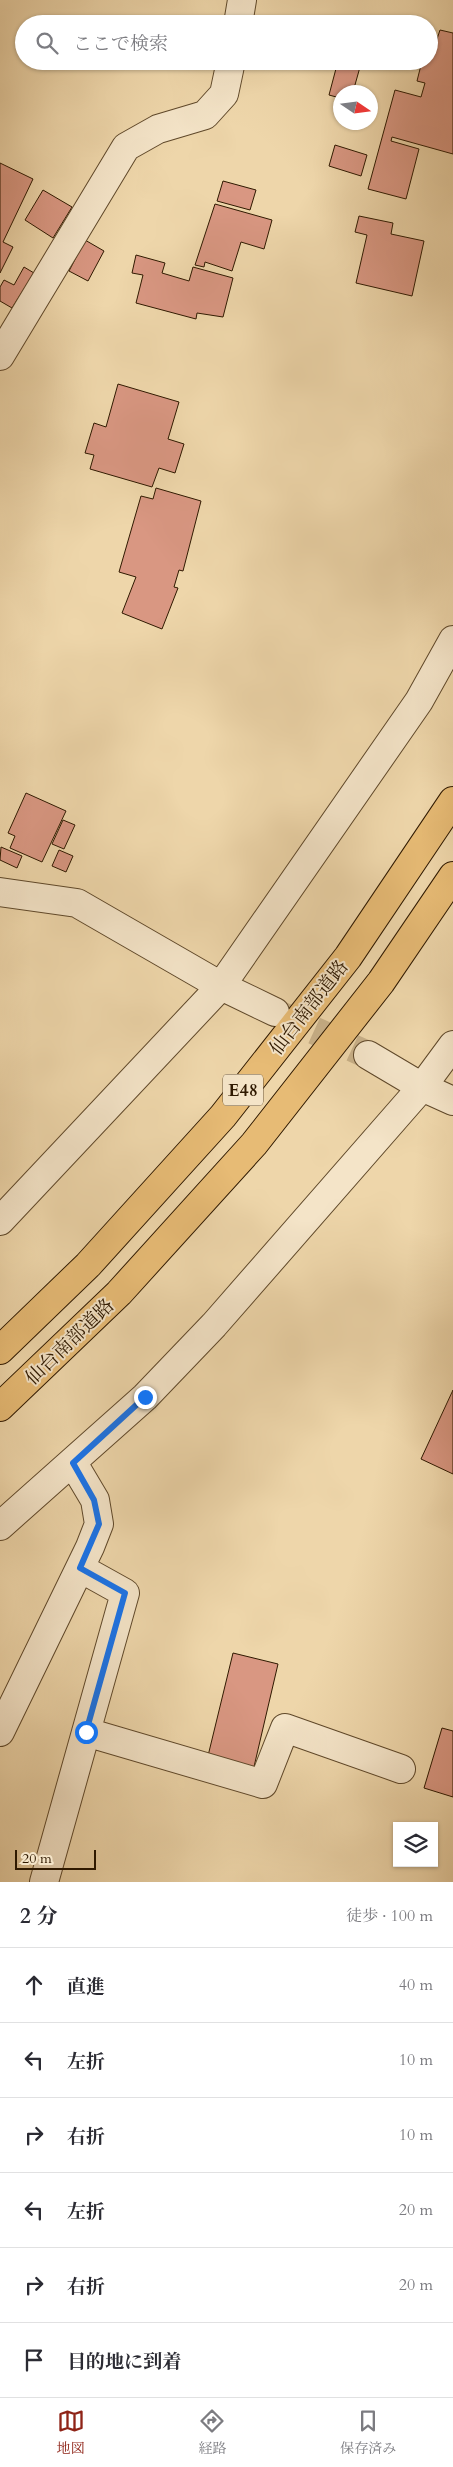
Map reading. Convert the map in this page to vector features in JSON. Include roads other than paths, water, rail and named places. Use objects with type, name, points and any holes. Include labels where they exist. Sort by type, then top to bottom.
[{"type":"highway","name":"仙台南部道路","points":[[0,1350],[88,1265],[223,1116],[348,957],[453,801]]},
{"type":"highway","name":"仙台南部道路","points":[[0,1407],[119,1293],[254,1144],[381,982],[453,876]]},
{"type":"street","points":[[240,15],[242,0]]},
{"type":"street","points":[[0,356],[126,147],[158,129],[205,115],[224,94],[228,70]]},
{"type":"street","points":[[0,1221],[221,986],[419,701],[453,640]]},
{"type":"street","points":[[0,892],[77,903],[221,986],[275,1012]]},
{"type":"street","points":[[0,1526],[145,1397],[214,1325],[422,1087],[453,1045]]},
{"type":"street","points":[[368,1055],[422,1087],[453,1101]]},
{"type":"street","points":[[0,1732],[80,1568],[99,1524],[94,1500],[73,1463]]},
{"type":"street","points":[[44,1882],[125,1593],[80,1568]]},
{"type":"street","points":[[86,1732],[263,1784],[285,1728],[401,1769]]},
{"type":"tunnel","points":[[276,1013],[368,1055]]}]
